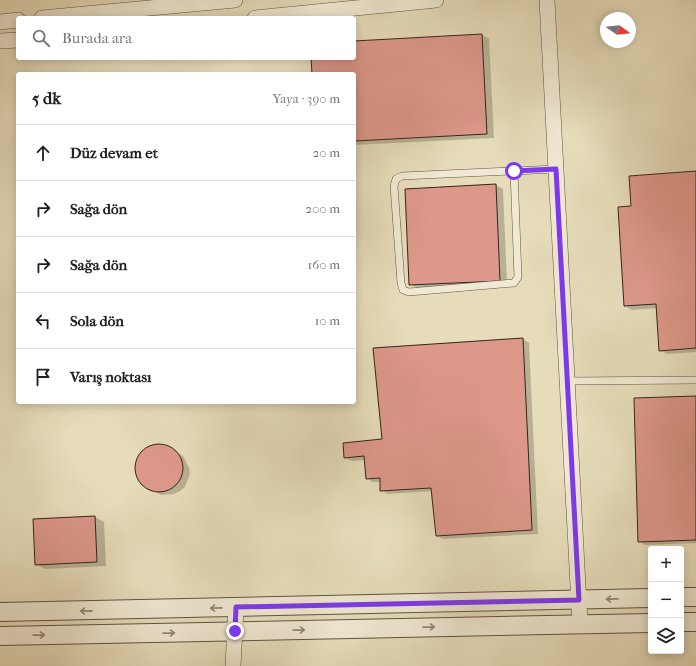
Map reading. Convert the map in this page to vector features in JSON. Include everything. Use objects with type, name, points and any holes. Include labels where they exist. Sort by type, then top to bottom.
[{"type":"street","points":[[63,16],[235,0]]},
{"type":"street","points":[[275,16],[436,0]]},
{"type":"street","points":[[547,0],[580,624]]},
{"type":"street","points":[[0,22],[16,20]]},
{"type":"street","points":[[0,41],[16,40]]},
{"type":"street","points":[[684,597],[696,597]]},
{"type":"street","points":[[0,612],[648,598]]},
{"type":"street","points":[[233,666],[236,607]]},
{"type":"street","points":[[684,622],[696,622]]},
{"type":"street","points":[[0,636],[648,623]]},
{"type":"lane","points":[[514,171],[518,277],[514,283],[410,292],[403,290],[401,283],[394,186],[396,179],[402,176],[556,169]]},
{"type":"lane","points":[[568,381],[696,380]]},
{"type":"building","points":[[482,34],[487,134],[356,141],[356,72],[312,72],[311,60],[356,60],[356,41]]},
{"type":"building","points":[[696,171],[696,348],[659,351],[656,304],[624,306],[618,207],[631,206],[629,176]]},
{"type":"building","points":[[496,184],[500,281],[409,285],[405,189]]},
{"type":"building","points":[[523,338],[532,530],[436,536],[431,488],[380,491],[380,478],[366,479],[364,456],[344,458],[343,443],[382,439],[373,348]]},
{"type":"building","points":[[696,396],[696,540],[638,542],[634,398]]},
{"type":"building","points":[[154,444],[164,444],[173,448],[179,454],[183,463],[183,473],[179,482],[173,488],[164,492],[154,492],[145,488],[139,482],[135,473],[135,463],[139,454],[145,448]]},
{"type":"building","points":[[95,516],[97,562],[35,565],[33,519]]},
{"type":"route","points":[[235,631],[236,607],[579,600],[556,169],[514,171]]}]
